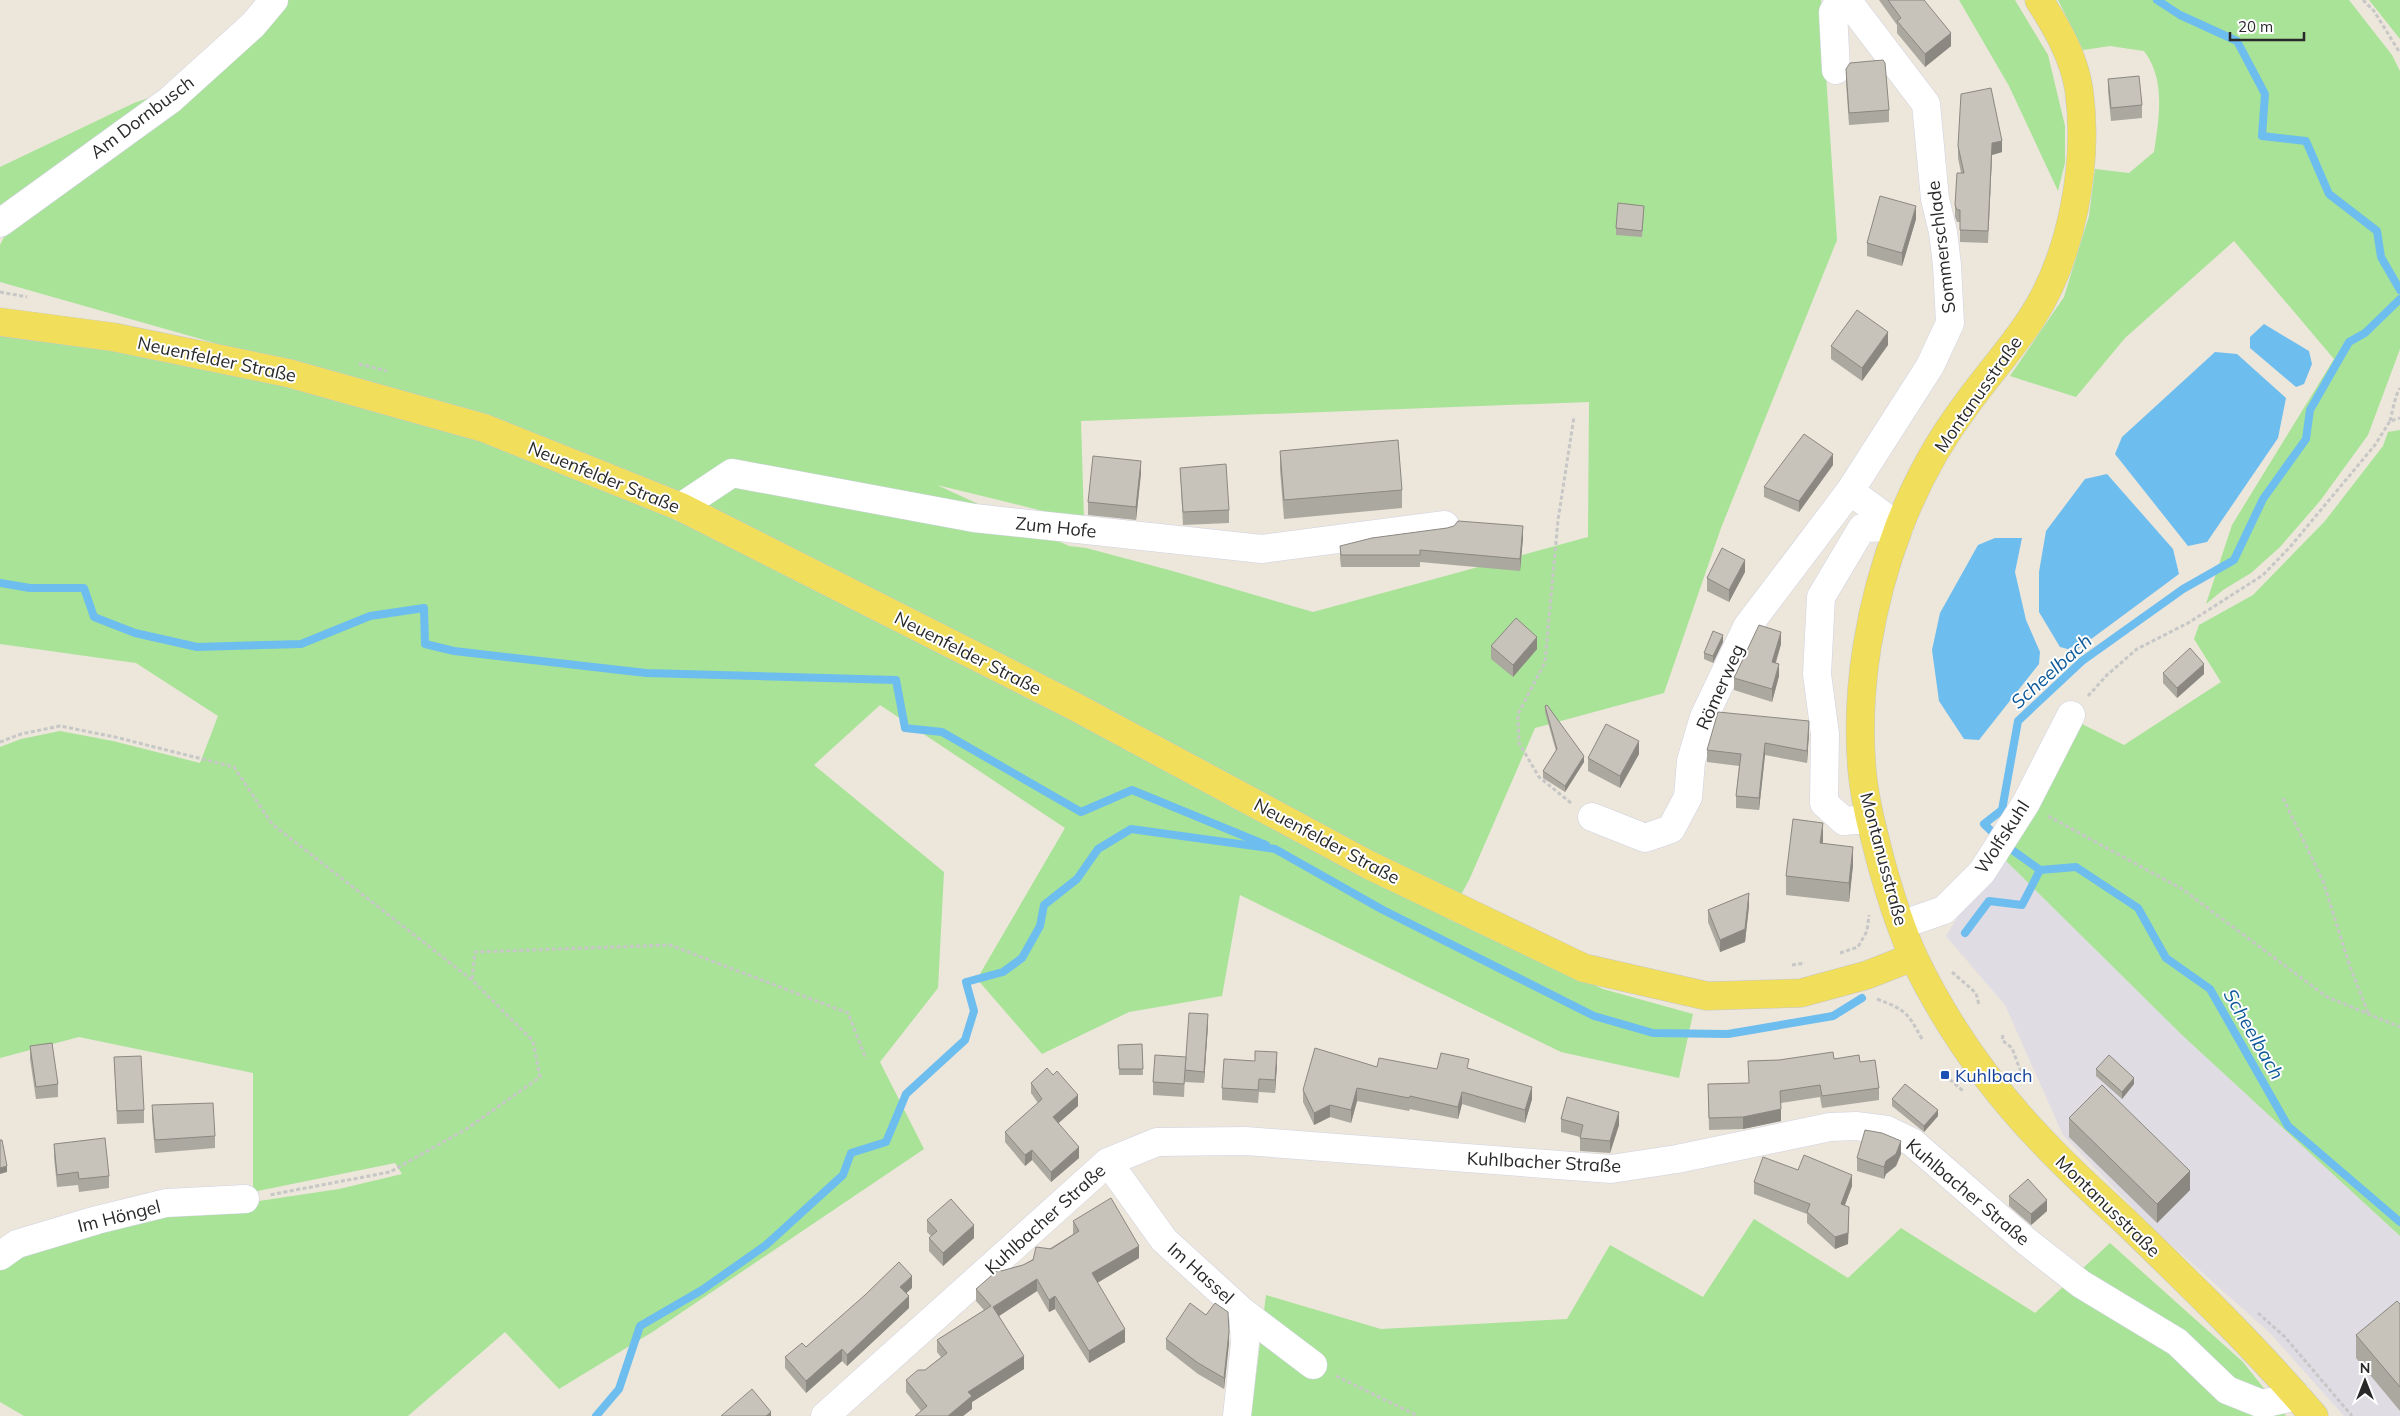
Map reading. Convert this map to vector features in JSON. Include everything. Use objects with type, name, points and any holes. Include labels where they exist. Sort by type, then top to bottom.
[{"type":"main road","name":"Montanusstraße","points":[[2040,0],[2063,39],[2078,88],[2082,165],[2072,218],[2056,270],[2032,317],[1963,408],[1928,467],[1899,527],[1878,597],[1866,656],[1860,715],[1862,773],[1869,818],[1901,925],[1914,957],[1936,1000],[1963,1044],[2042,1142],[2251,1344],[2306,1406]]},
{"type":"main road","name":"Neuenfelder Straße","points":[[0,322],[113,337],[288,372],[484,428],[681,508],[1072,705],[1369,865],[1584,968],[1707,996],[1801,993],[1867,975],[1914,957]]},
{"type":"street","name":"Am Dornbusch","points":[[0,222],[170,100],[253,25],[274,0]]},
{"type":"street","points":[[1836,70],[1833,12],[1840,0]]},
{"type":"street","name":"Sommerschlade","points":[[1847,0],[1926,104],[1934,199],[1943,232],[1947,265],[1950,323],[1930,366],[1850,491]]},
{"type":"street","name":"Zum Hofe","points":[[681,508],[732,473],[974,518],[1262,549],[1445,525]]},
{"type":"street","points":[[1850,491],[1899,527]]},
{"type":"street","name":"Römerweg","points":[[1592,817],[1645,838],[1670,829],[1688,797],[1691,762],[1704,717],[1747,627],[1850,491]]},
{"type":"street","points":[[1869,818],[1844,821],[1824,803],[1824,734],[1817,674],[1821,597],[1862,528],[1899,527]]},
{"type":"street","name":"Wolfskuhl","points":[[1901,925],[1944,910],[1982,872],[2026,803],[2071,715]]},
{"type":"street","name":"Kuhlbacher Straße","points":[[824,1416],[1108,1162],[1157,1142],[1245,1141],[1611,1169],[1677,1159],[1830,1127],[1856,1126],[1887,1130],[1912,1142],[2026,1241],[2081,1284],[2177,1342],[2226,1390],[2262,1404],[2306,1406]]},
{"type":"street","name":"Im Hassel","points":[[1108,1162],[1164,1240],[1243,1312],[1313,1365]]},
{"type":"street","name":"Im Höngel","points":[[0,1256],[17,1244],[98,1220],[166,1203],[245,1199]]},
{"type":"street","points":[[1237,1416],[1245,1343],[1243,1312]]},
{"type":"path","points":[[2363,0],[2374,11],[2400,53]]},
{"type":"path","points":[[2071,715],[2107,675],[2137,649],[2188,623],[2263,575],[2290,547],[2375,445],[2390,421],[2396,396],[2400,388]]},
{"type":"path","points":[[1574,417],[1558,520],[1545,662],[1518,714],[1519,743],[1539,777],[1564,799],[1592,817]]},
{"type":"path","points":[[2390,421],[2400,418]]},
{"type":"path","points":[[0,742],[21,734],[60,726],[115,737],[234,767],[272,824],[472,980],[533,1041],[540,1077],[468,1128],[390,1172],[245,1199]]},
{"type":"path","points":[[2283,798],[2323,880],[2350,967],[2369,1015]]},
{"type":"path","points":[[2026,803],[2182,889],[2327,997],[2400,1027]]},
{"type":"path","points":[[472,980],[475,952],[670,945],[848,1013],[866,1059]]},
{"type":"path","points":[[1948,968],[1976,993],[1979,1005]]},
{"type":"path","points":[[1867,975],[1876,999],[1900,1007],[1908,1014],[1922,1039]]},
{"type":"path","points":[[1313,1365],[1418,1416]]},
{"type":"shaded area","points":[[1998,853],[2182,1035],[2400,1236],[2400,1416],[2344,1416],[2270,1333],[2158,1233],[2063,1135],[2005,1005],[1946,936]]},
{"type":"green space","points":[[283,0],[1821,0],[1837,240],[1721,528],[1664,693],[1535,728],[1470,878],[1448,919],[1603,989],[1693,1014],[1679,1078],[1561,1052],[1240,895],[1222,996],[1129,1012],[1042,1054],[977,979],[1065,828],[880,705],[814,765],[944,872],[938,988],[880,1062],[924,1149],[654,1331],[559,1389],[505,1332],[408,1416],[24,1416],[0,1402],[0,1267],[15,1257],[134,1220],[339,1189],[402,1174],[395,1163],[253,1192],[253,1073],[79,1037],[0,1058],[0,747],[21,739],[60,731],[113,741],[200,763],[218,716],[136,663],[0,644],[0,331],[243,351],[0,282],[0,245],[12,222]],"holes":[[[1589,402],[1588,537],[1313,612],[1169,570],[1086,548],[1069,546],[937,485],[1084,521],[1081,421]]]},
{"type":"green space","points":[[1959,0],[2015,0],[2048,55],[2065,126],[2065,163],[2058,191],[2009,86]]},
{"type":"green space","points":[[2058,0],[2349,0],[2392,55],[2400,71],[2400,349],[2368,435],[2320,501],[2280,547],[2251,573],[2223,590],[2206,604],[2232,525],[2334,359],[2234,241],[2125,338],[2076,397],[2010,376],[2064,297],[2089,216],[2095,169],[2129,173],[2154,152],[2158,126],[2159,100],[2156,74],[2144,51],[2110,46],[2083,50]]},
{"type":"green space","points":[[2369,0],[2400,0],[2400,39]]},
{"type":"green space","points":[[160,94],[0,210],[0,167],[134,103]]},
{"type":"green space","points":[[2400,430],[2400,1236],[2182,1035],[1998,853],[2082,724],[2124,745],[2221,682],[2194,639],[2199,625],[2253,595],[2325,521],[2383,446],[2388,432]]},
{"type":"green space","points":[[1754,1219],[1848,1278],[1901,1228],[2035,1313],[2110,1243],[2243,1362],[2286,1416],[1251,1416],[1266,1295],[1381,1329],[1567,1319],[1610,1245],[1703,1297]]},
{"type":"water","points":[[2264,324],[2309,351],[2312,364],[2304,384],[2296,387],[2250,348],[2250,337]]},
{"type":"water","points":[[2215,352],[2237,354],[2286,398],[2278,438],[2207,542],[2188,546],[2115,454],[2122,437]]},
{"type":"water","points":[[2107,474],[2173,549],[2179,574],[2075,651],[2060,647],[2039,612],[2039,572],[2046,531],[2085,479]]},
{"type":"water","points":[[1995,538],[2022,538],[2015,572],[2026,620],[2040,652],[2039,664],[1979,740],[1964,739],[1939,701],[1932,650],[1940,613],[1978,545]]},
{"type":"building","points":[[1888,0],[1924,0],[1951,33],[1925,54],[1897,21],[1901,18]]},
{"type":"building","points":[[1883,60],[1885,63],[1889,110],[1849,113],[1846,69],[1850,63]]},
{"type":"building","points":[[2139,76],[2142,105],[2111,108],[2108,79]]},
{"type":"building","points":[[1991,88],[2002,141],[1992,143],[1988,231],[1960,230],[1960,210],[1957,210],[1955,205],[1957,173],[1964,173],[1958,146],[1961,94]]},
{"type":"building","points":[[1880,196],[1916,206],[1902,253],[1867,243]]},
{"type":"building","points":[[1618,203],[1644,206],[1642,231],[1616,228]]},
{"type":"building","points":[[1857,310],[1888,332],[1862,368],[1831,346]]},
{"type":"building","points":[[1804,434],[1833,454],[1799,501],[1764,487]]},
{"type":"building","points":[[1398,440],[1402,490],[1284,500],[1280,451]]},
{"type":"building","points":[[1093,456],[1141,461],[1136,507],[1088,502]]},
{"type":"building","points":[[1226,464],[1229,510],[1183,512],[1180,468]]},
{"type":"building","points":[[1458,521],[1523,526],[1520,559],[1420,550],[1420,555],[1341,555],[1340,546],[1372,538],[1447,528],[1454,526]]},
{"type":"building","points":[[1722,548],[1745,560],[1729,590],[1707,578]]},
{"type":"building","points":[[1516,618],[1537,637],[1513,665],[1491,646]]},
{"type":"building","points":[[1759,625],[1781,632],[1772,662],[1779,664],[1772,689],[1734,678]]},
{"type":"building","points":[[1713,631],[1723,635],[1713,656],[1704,653]]},
{"type":"building","points":[[2190,648],[2204,664],[2177,688],[2163,673]]},
{"type":"building","points":[[1547,705],[1584,756],[1565,786],[1543,771],[1557,749],[1545,706]]},
{"type":"building","points":[[1718,712],[1809,721],[1807,751],[1765,743],[1759,798],[1736,796],[1741,754],[1707,750]]},
{"type":"building","points":[[1606,724],[1639,741],[1620,776],[1588,758]]},
{"type":"building","points":[[1793,819],[1823,823],[1820,843],[1853,847],[1849,883],[1786,876]]},
{"type":"building","points":[[1749,893],[1745,929],[1720,940],[1708,910]]},
{"type":"building","points":[[1189,1013],[1208,1014],[1204,1072],[1185,1070]]},
{"type":"building","points":[[52,1043],[58,1084],[36,1087],[30,1046]]},
{"type":"building","points":[[1142,1044],[1143,1069],[1119,1069],[1118,1045]]},
{"type":"building","points":[[1315,1048],[1377,1067],[1379,1058],[1437,1069],[1441,1053],[1469,1059],[1467,1068],[1532,1087],[1525,1110],[1462,1092],[1458,1107],[1410,1096],[1409,1098],[1357,1088],[1351,1110],[1330,1105],[1314,1113],[1303,1090]]},
{"type":"building","points":[[1255,1051],[1277,1052],[1275,1080],[1259,1079],[1258,1090],[1222,1088],[1224,1059],[1255,1061]]},
{"type":"building","points":[[1833,1052],[1834,1059],[1859,1055],[1860,1062],[1875,1060],[1879,1088],[1822,1096],[1820,1085],[1780,1091],[1781,1109],[1743,1117],[1709,1118],[1708,1084],[1749,1083],[1748,1061],[1779,1060]]},
{"type":"building","points":[[1155,1055],[1186,1057],[1184,1084],[1153,1082]]},
{"type":"building","points":[[2109,1055],[2134,1078],[2122,1092],[2096,1069]]},
{"type":"building","points":[[141,1056],[144,1110],[117,1111],[114,1057]]},
{"type":"building","points":[[1047,1068],[1053,1075],[1057,1071],[1078,1095],[1053,1117],[1079,1147],[1051,1172],[1032,1150],[1025,1155],[1005,1132],[1042,1099],[1031,1083]]},
{"type":"building","points":[[1905,1084],[1938,1110],[1924,1126],[1892,1099]]},
{"type":"building","points":[[2102,1085],[2190,1171],[2157,1204],[2069,1118]]},
{"type":"building","points":[[1567,1097],[1619,1112],[1610,1141],[1580,1138],[1583,1125],[1561,1119]]},
{"type":"building","points":[[213,1103],[215,1136],[155,1140],[152,1105]]},
{"type":"building","points":[[1865,1130],[1882,1133],[1901,1141],[1896,1154],[1886,1161],[1884,1167],[1857,1158]]},
{"type":"building","points":[[105,1138],[109,1176],[79,1179],[78,1172],[57,1175],[54,1144]]},
{"type":"building","points":[[0,1140],[2,1140],[7,1166],[0,1168]]},
{"type":"building","points":[[1804,1155],[1852,1175],[1841,1204],[1849,1207],[1848,1233],[1835,1237],[1807,1212],[1810,1204],[1754,1182],[1763,1157],[1798,1170]]},
{"type":"building","points":[[2028,1179],[2047,1200],[2031,1214],[2009,1196]]},
{"type":"building","points":[[1111,1198],[1139,1246],[1092,1273],[1125,1329],[1089,1351],[1055,1296],[1049,1300],[1037,1279],[993,1307],[1024,1356],[968,1392],[972,1396],[948,1416],[915,1416],[927,1406],[906,1380],[918,1370],[925,1370],[947,1353],[937,1340],[991,1306],[976,1289],[999,1269],[1001,1271],[1033,1260],[1036,1247],[1051,1249],[1079,1231],[1073,1221]]},
{"type":"building","points":[[951,1199],[974,1225],[943,1253],[929,1238],[937,1231],[927,1220]]},
{"type":"building","points":[[899,1262],[912,1276],[900,1287],[909,1296],[847,1355],[842,1349],[806,1381],[785,1357],[802,1343],[806,1347]]},
{"type":"building","points":[[2397,1301],[2400,1304],[2400,1387],[2356,1335]]},
{"type":"building","points":[[1190,1303],[1206,1315],[1215,1303],[1228,1312],[1229,1332],[1224,1378],[1198,1363],[1166,1339]]},
{"type":"building","points":[[752,1389],[771,1412],[766,1416],[721,1416]]},
{"type":"waterway","name":"Scheelbach","points":[[2157,0],[2180,15],[2237,41],[2265,94],[2262,136],[2306,141],[2329,194],[2377,231],[2381,257],[2400,290]]},
{"type":"waterway","name":"Scheelbach","points":[[2400,299],[2365,333],[2349,342],[2310,410],[2306,439],[2263,499],[2234,560],[2183,589],[2082,661],[2018,721],[2002,810],[1984,824],[2008,847],[2040,870],[2076,867],[2138,908],[2166,958],[2210,989],[2288,1126],[2400,1222]]},
{"type":"waterway","points":[[0,583],[30,588],[84,588],[94,617],[135,633],[197,647],[301,644],[370,616],[424,608],[425,644],[454,651],[646,673],[896,680],[905,728],[942,732],[1081,812],[1132,790],[1266,845]]},
{"type":"waterway","points":[[596,1416],[619,1389],[640,1326],[702,1290],[766,1245],[843,1175],[851,1153],[886,1142],[906,1094],[965,1040],[974,1011],[966,982],[1003,972],[1022,958],[1040,926],[1044,905],[1077,879],[1098,849],[1131,829],[1275,849],[1383,910],[1594,1016],[1653,1033],[1728,1034],[1833,1016],[1862,998]]},
{"type":"waterway","points":[[1965,933],[1989,901],[2022,905],[2040,870]]},
{"type":"place","name":"Kuhlbach","points":[[1945,1075]]}]
